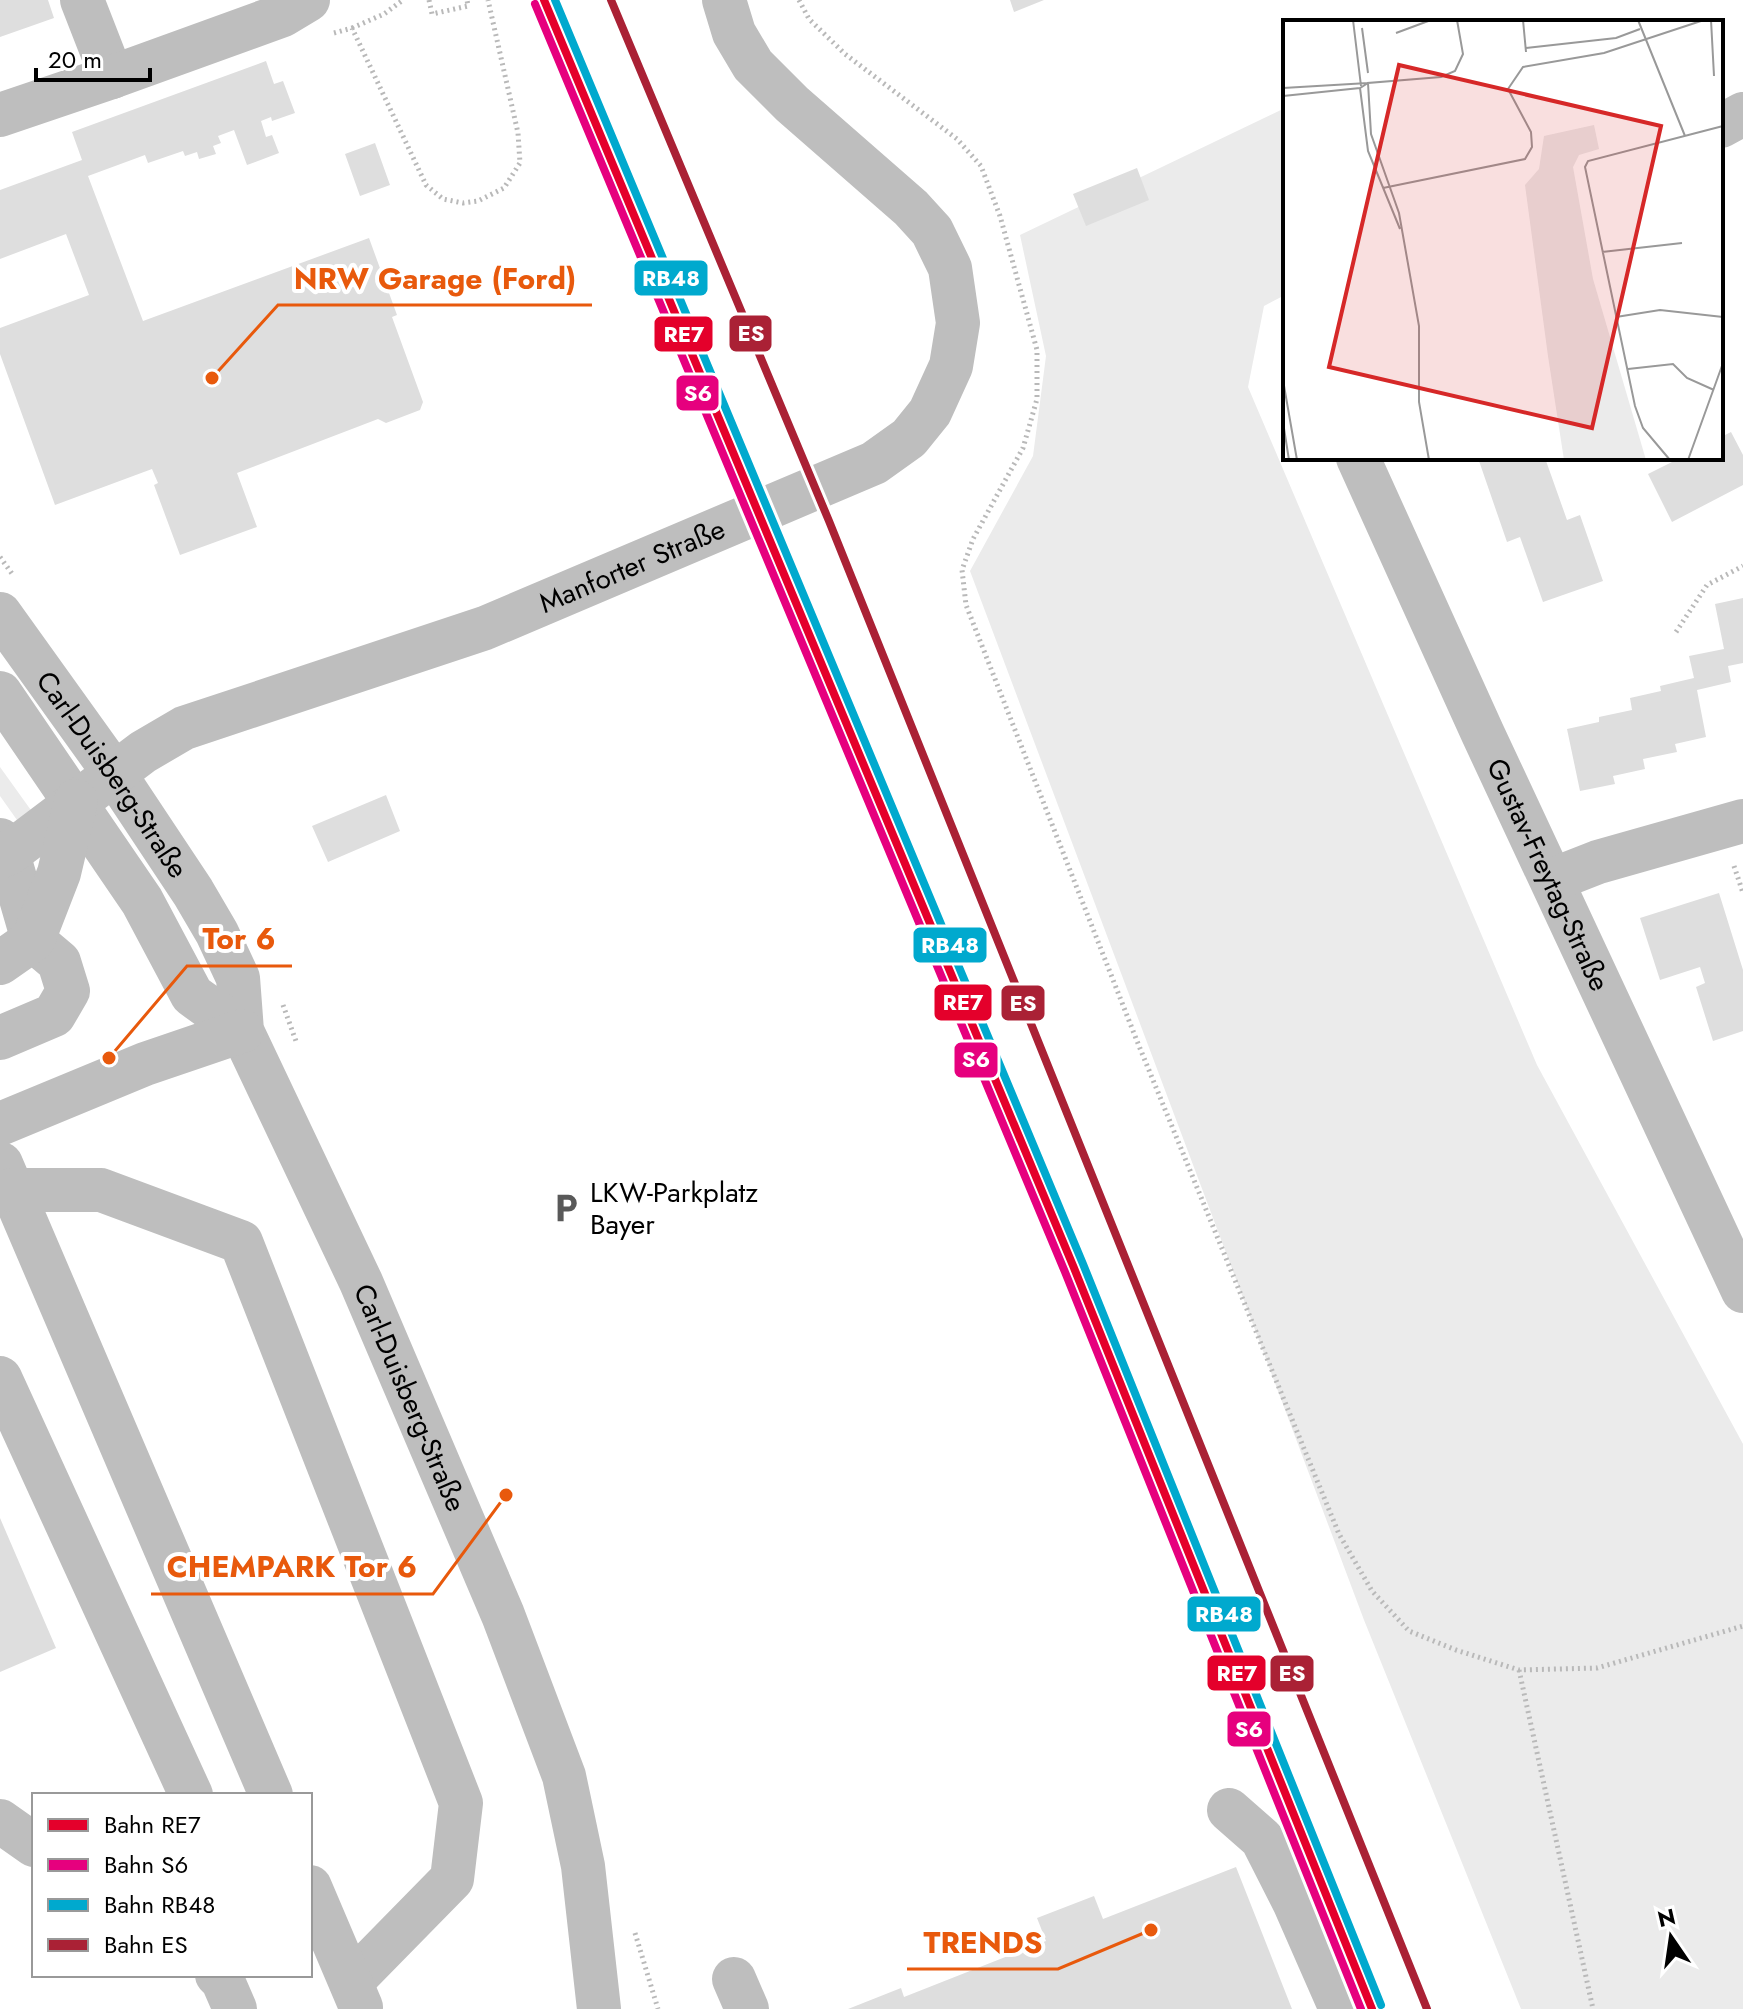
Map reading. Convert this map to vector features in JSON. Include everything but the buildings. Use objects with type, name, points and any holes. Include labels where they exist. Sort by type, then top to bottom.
[{"type":"street","points":[[82,0],[112,77]]},
{"type":"street","name":"Manforter Straße","points":[[3,850],[184,728],[485,628],[874,463],[909,438],[930,412],[951,366],[958,323],[950,268],[932,231],[911,208],[792,104],[753,65],[734,33],[724,0]]},
{"type":"street","points":[[0,115],[283,15],[315,18]]},
{"type":"street","points":[[1723,125],[1743,114]]},
{"type":"street","name":"Gustav-Freytag-Straße","points":[[1359,460],[1740,1278]]},
{"type":"street","name":"Carl-Duisberg-Straße","points":[[0,614],[114,773],[217,933],[238,978],[242,1031],[361,1282],[539,1705],[564,1776],[578,1841],[599,2009]]},
{"type":"street","name":"Carl-Duisberg-Straße","points":[[0,693],[142,901],[192,995],[242,1031]]},
{"type":"street","points":[[16,952],[59,873],[76,801]]},
{"type":"street","points":[[1552,880],[1598,862],[1743,821]]},
{"type":"street","points":[[3,850],[16,952]]},
{"type":"street","points":[[0,1038],[54,1015],[68,991],[59,962],[16,952]]},
{"type":"street","points":[[0,1124],[145,1064],[242,1031]]},
{"type":"street","points":[[6,1176],[270,1793]]},
{"type":"street","points":[[6,1176],[101,1190],[241,1242],[461,1803],[452,1879],[356,1995],[312,1892]]},
{"type":"street","points":[[0,1378],[190,1793]]},
{"type":"street","points":[[1229,1810],[1262,1839],[1294,1902],[1341,2009]]},
{"type":"street","points":[[0,1821],[32,1844]]},
{"type":"path","points":[[315,18],[352,28],[384,14],[403,0]]},
{"type":"path","points":[[429,0],[432,14],[468,6],[467,0]]},
{"type":"path","points":[[352,28],[426,185],[443,199],[463,203],[478,201],[504,188],[520,163],[518,133],[488,0]]},
{"type":"path","points":[[799,0],[809,19],[845,54],[957,139],[981,166],[1000,216],[1037,350],[1037,399],[1023,448],[973,539],[962,570],[966,605],[1143,1055],[1339,1534],[1372,1591],[1409,1631],[1519,1670],[1597,1668],[1743,1626]]},
{"type":"path","points":[[1676,632],[1707,585],[1743,566]]},
{"type":"path","points":[[1519,1670],[1593,2009]]},
{"type":"shaded area","points":[[1283,109],[1283,296],[1264,306],[1248,387],[1537,1065],[1743,1444],[1743,2009],[1521,2009],[1364,1620],[970,571],[1033,456],[1046,356],[1020,235]]},
{"type":"shaded area","points":[[0,767],[33,813],[17,820],[0,796]]},
{"type":"rail line","name":"RE7","points":[[544,0],[1074,1268],[1372,2009]]},
{"type":"rail line","name":"RB48","points":[[555,0],[1083,1264],[1381,2005]]},
{"type":"rail line","name":"ES","points":[[611,0],[829,521],[1427,2009]]},
{"type":"rail line","name":"S6","points":[[535,4],[1065,1272],[1361,2009]]},
{"type":"place","name":"NRW Garage (Ford)","points":[[212,378]]},
{"type":"place","name":"Tor 6","points":[[109,1058]]},
{"type":"place","name":"LKW-Parkplatz Bayer","points":[[566,1208]]},
{"type":"place","name":"CHEMPARK Tor 6","points":[[506,1495]]},
{"type":"place","name":"TRENDS","points":[[1151,1930]]}]
